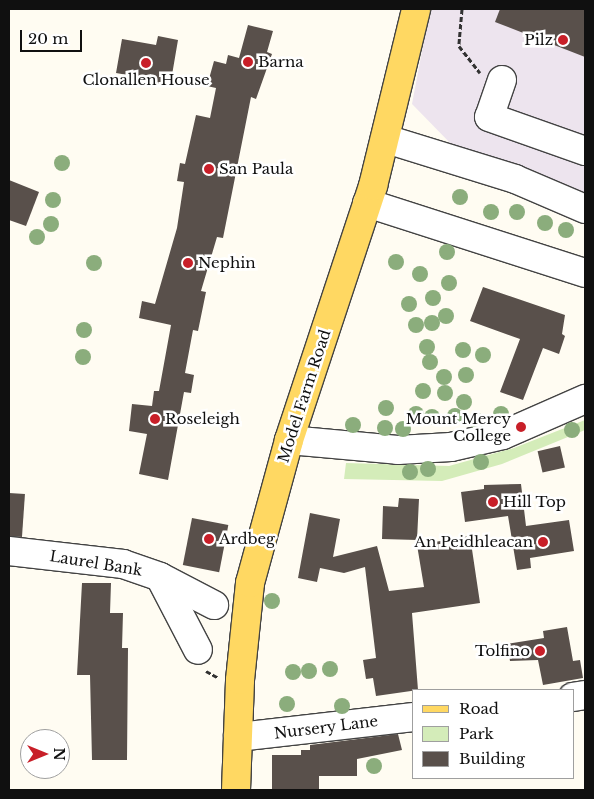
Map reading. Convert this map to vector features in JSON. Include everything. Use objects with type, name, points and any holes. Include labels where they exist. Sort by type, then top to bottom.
[{"type":"main road","name":"Model Farm Road","points":[[236,790],[240,680],[250,583],[289,440],[367,203],[386,139],[416,9]]},
{"type":"street","points":[[501,82],[489,116],[585,151]]},
{"type":"street","points":[[386,139],[514,179],[584,204]]},
{"type":"street","points":[[367,203],[585,272]]},
{"type":"street","points":[[289,440],[398,450],[451,447],[503,434],[585,399]]},
{"type":"street","name":"Laurel Bank","points":[[9,551],[123,564],[160,577],[198,650]]},
{"type":"street","points":[[160,577],[214,606]]},
{"type":"street","name":"Nursery Lane","points":[[238,737],[412,717]]},
{"type":"path","points":[[462,9],[459,37],[464,58],[501,82]]},
{"type":"path","points":[[198,650],[208,675],[240,680]]},
{"type":"shaded area","points":[[430,9],[585,9],[585,202],[454,147],[412,104]]},
{"type":"green space","points":[[585,420],[585,430],[502,464],[442,481],[344,479],[346,463],[449,466],[514,448]]},
{"type":"building","name":"Pilz","points":[[500,9],[585,9],[585,57],[495,22]]},
{"type":"building","points":[[248,25],[273,31],[267,52],[272,54],[256,99],[251,97],[223,238],[217,237],[201,291],[206,292],[198,331],[193,330],[185,373],[194,375],[191,393],[184,392],[168,480],[139,474],[147,434],[129,431],[132,404],[152,406],[154,391],[159,391],[171,325],[139,318],[142,301],[155,304],[177,228],[184,182],[177,181],[180,163],[185,164],[196,115],[210,118],[216,88],[207,86],[214,61],[226,64],[228,55],[239,58]]},
{"type":"building","name":"Clonallen House","points":[[158,36],[178,40],[172,75],[166,74],[165,84],[132,82],[133,76],[116,73],[122,39],[156,45]]},
{"type":"building","points":[[9,180],[39,192],[26,226],[9,220]]},
{"type":"building","points":[[483,287],[565,315],[562,334],[565,336],[559,354],[543,348],[523,400],[500,392],[520,339],[470,321]]},
{"type":"building","points":[[560,446],[565,467],[543,473],[538,451]]},
{"type":"building","points":[[521,484],[526,526],[569,520],[574,551],[530,558],[531,568],[517,570],[508,516],[465,522],[461,492],[484,489],[484,485]]},
{"type":"building","points":[[9,493],[25,494],[22,537],[9,536]]},
{"type":"building","points":[[399,498],[419,499],[417,540],[382,539],[383,506],[398,507]]},
{"type":"building","points":[[310,513],[340,519],[333,557],[377,546],[389,591],[424,587],[417,545],[470,536],[480,603],[412,613],[418,689],[376,696],[373,678],[366,679],[363,660],[376,658],[365,567],[344,573],[320,568],[317,582],[298,578]]},
{"type":"building","name":"Ardbeg","points":[[192,518],[228,525],[219,572],[183,565]]},
{"type":"building","points":[[82,583],[111,583],[110,613],[123,613],[122,648],[128,648],[127,760],[92,760],[90,675],[77,675]]},
{"type":"building","name":"Tolfino","points":[[567,627],[573,661],[580,660],[583,678],[543,685],[538,660],[510,661],[507,644],[544,638],[543,631]]},
{"type":"building","points":[[398,734],[402,750],[357,759],[357,776],[319,776],[319,790],[272,790],[272,755],[301,755],[301,750],[310,750],[310,745]]},
{"type":"place","name":"Pilz","points":[[563,40]]},
{"type":"place","name":"Barna","points":[[248,62]]},
{"type":"place","name":"Clonallen House","points":[[146,63]]},
{"type":"place","name":"San Paula","points":[[209,169]]},
{"type":"place","name":"Nephin","points":[[188,263]]},
{"type":"place","name":"Roseleigh","points":[[155,419]]},
{"type":"place","name":"Mount Mercy College","points":[[521,427]]},
{"type":"place","name":"Hill Top","points":[[493,502]]},
{"type":"place","name":"Ardbeg","points":[[209,539]]},
{"type":"place","name":"An Peidhleacan","points":[[543,542]]},
{"type":"place","name":"Tolfino","points":[[540,651]]}]
